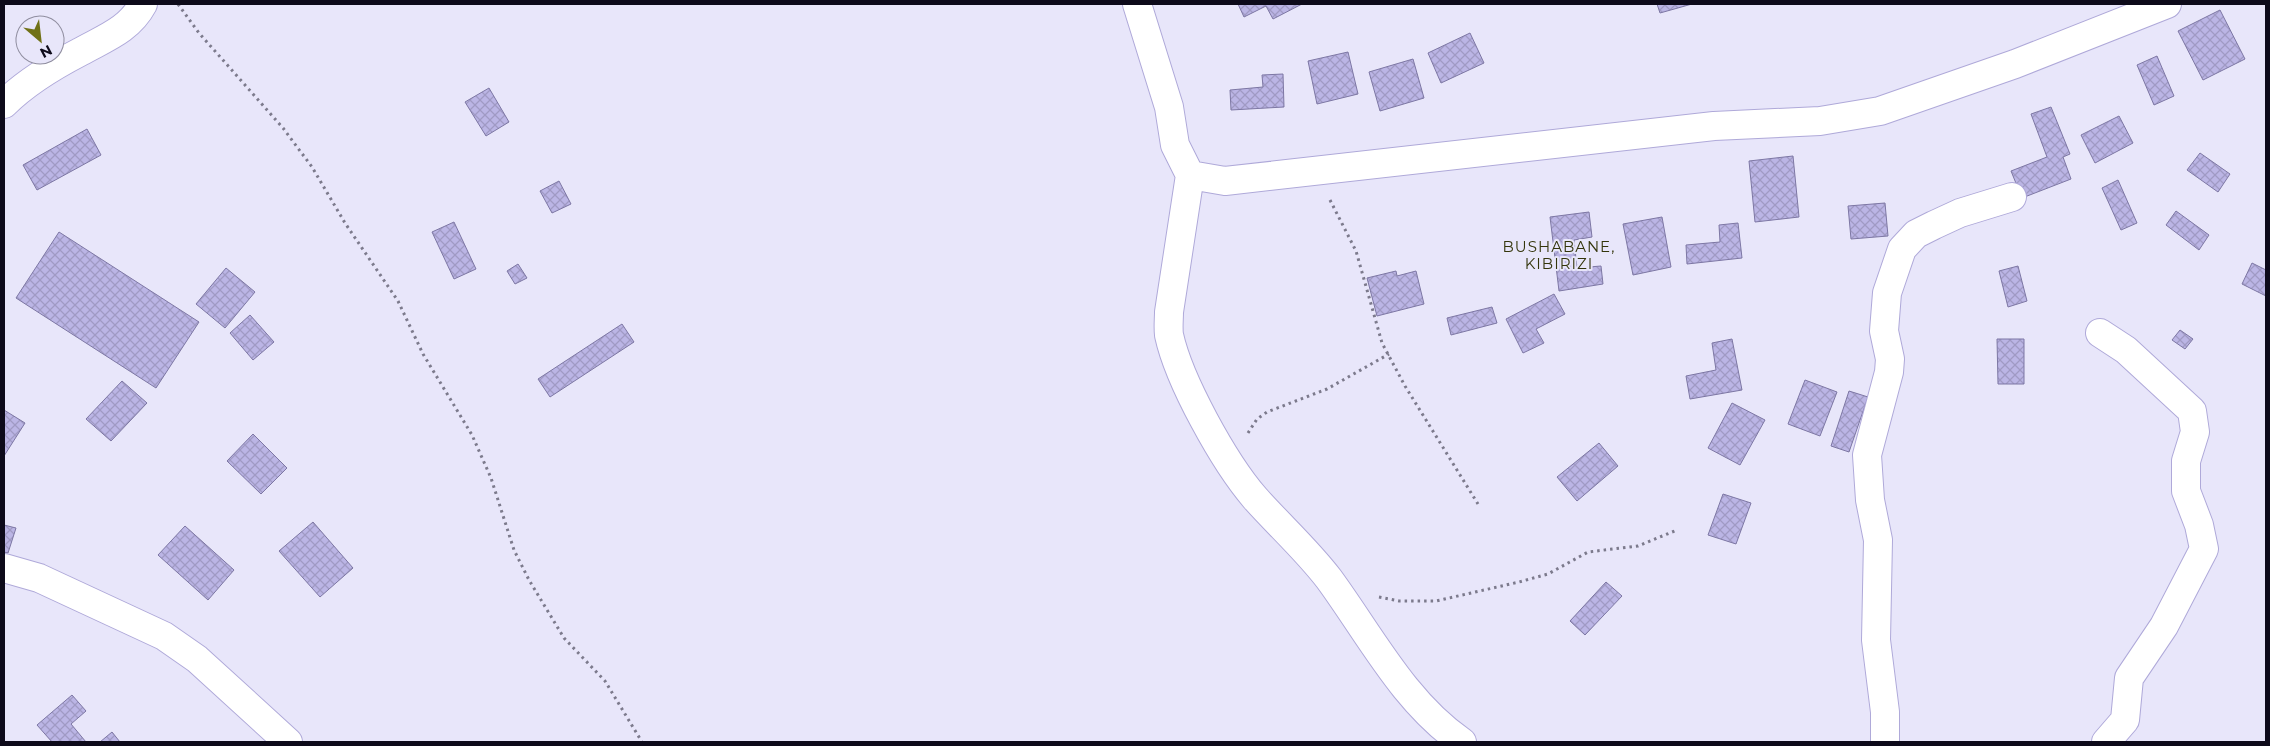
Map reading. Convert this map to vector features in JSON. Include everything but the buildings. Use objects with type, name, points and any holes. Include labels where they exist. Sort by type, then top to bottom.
[{"type":"street","points":[[4,104],[14,93],[58,64],[115,34],[136,17],[143,4]]},
{"type":"street","points":[[1137,4],[1169,107],[1175,145],[1190,175],[1169,312],[1169,332],[1175,357],[1236,474],[1254,497],[1307,553],[1337,590],[1412,698],[1448,732],[1462,742]]},
{"type":"street","points":[[1190,175],[1225,181],[1714,126],[1820,120],[1880,112],[2014,64],[2167,4]]},
{"type":"street","points":[[1885,742],[1885,712],[1876,640],[1878,540],[1870,500],[1867,455],[1889,372],[1890,359],[1884,331],[1887,293],[1902,249],[1916,234],[1960,213],[2012,197]]},
{"type":"street","points":[[2100,333],[2126,350],[2192,411],[2195,432],[2186,461],[2186,491],[2199,525],[2204,549],[2164,626],[2129,678],[2125,720],[2106,742]]},
{"type":"street","points":[[4,568],[39,578],[164,636],[197,660],[288,742]]},
{"type":"path","points":[[178,4],[199,33],[283,128],[312,167],[345,223],[398,301],[422,354],[472,435],[491,478],[514,550],[529,580],[564,638],[605,681],[642,742]]},
{"type":"path","points":[[1314,171],[1356,252],[1376,325],[1389,354],[1405,386],[1478,504]]},
{"type":"path","points":[[1223,451],[1246,434],[1257,419],[1267,412],[1327,389],[1389,354]]},
{"type":"path","points":[[1337,590],[1399,601],[1436,601],[1548,574],[1588,552],[1638,546],[1677,530]]},
{"type":"district","name":"BUSHABANE, KIBIRIZI","points":[[1559,256]]}]
